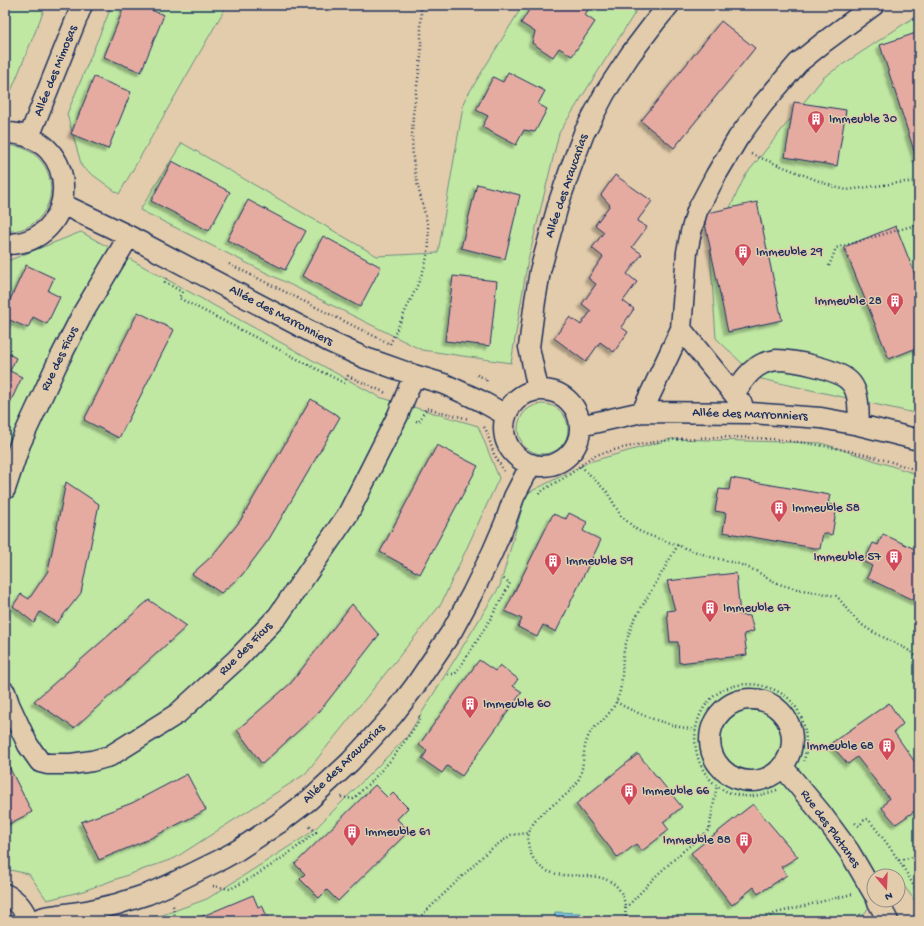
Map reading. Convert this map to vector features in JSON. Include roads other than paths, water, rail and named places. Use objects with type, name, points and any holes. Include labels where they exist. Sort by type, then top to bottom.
[{"type":"street","name":"Allée des Mimosas","points":[[29,137],[82,5]]},
{"type":"street","name":"Allée des Araucarias","points":[[538,390],[529,347],[540,271],[559,202],[584,133],[605,93],[630,55],[669,5]]},
{"type":"street","points":[[642,412],[681,329],[687,252],[697,211],[716,175],[762,104],[798,63],[874,5]]},
{"type":"street","points":[[5,133],[29,137],[48,149],[62,174],[64,189],[62,204],[56,218],[46,229],[40,234],[26,241],[5,244]]},
{"type":"street","name":"Allée des Marronniers","points":[[62,204],[130,236],[330,342],[365,358],[444,384],[506,415]]},
{"type":"street","name":"Rue des Ficus","points":[[5,490],[20,444],[57,364],[83,313],[130,236]]},
{"type":"street","points":[[681,329],[750,414]]},
{"type":"street","points":[[734,394],[747,375],[758,366],[774,360],[827,369],[845,377],[852,384],[858,397],[859,425]]},
{"type":"street","name":"Rue des Ficus","points":[[5,692],[8,704],[28,746],[40,762],[48,764],[71,764],[92,761],[110,756],[177,714],[236,660],[278,616],[348,514],[398,415],[414,375]]},
{"type":"street","points":[[538,390],[550,391],[562,395],[572,403],[578,414],[580,426],[579,439],[576,446],[568,456],[551,465],[538,466],[524,462],[510,448],[505,435],[506,415],[510,408],[522,396],[538,390]]},
{"type":"street","name":"Allée des Marronniers","points":[[580,426],[642,412],[750,414],[821,418],[859,425],[919,440]]},
{"type":"street","name":"Allée des Araucarias","points":[[33,921],[44,917],[88,911],[117,904],[148,894],[169,885],[238,850],[279,823],[309,800],[350,762],[393,715],[433,661],[452,631],[472,594],[505,523],[514,497],[531,464]]},
{"type":"street","points":[[749,699],[756,699],[769,703],[780,711],[790,728],[792,742],[789,755],[782,766],[771,775],[759,780],[746,780],[727,773],[717,763],[710,745],[711,731],[720,713],[736,702],[749,699]]},
{"type":"street","name":"Rue des Platanes","points":[[782,766],[821,812],[850,851],[866,880]]},
{"type":"street","points":[[5,894],[18,902],[28,921]]},
{"type":"street","points":[[881,908],[888,921]]},
{"type":"water","points":[[555,912],[581,913],[581,921],[554,921]]},
{"type":"place","name":"Immeuble 30","points":[[816,134]]},
{"type":"place","name":"Immeuble 29","points":[[743,267]]},
{"type":"place","name":"Immeuble 28","points":[[895,316]]},
{"type":"place","name":"Immeuble 58","points":[[779,523]]},
{"type":"place","name":"Immeuble 57","points":[[894,572]]},
{"type":"place","name":"Immeuble 59","points":[[553,576]]},
{"type":"place","name":"Immeuble 67","points":[[710,623]]},
{"type":"place","name":"Immeuble 60","points":[[470,719]]},
{"type":"place","name":"Immeuble 68","points":[[887,761]]},
{"type":"place","name":"Immeuble 66","points":[[629,806]]},
{"type":"place","name":"Immeuble 61","points":[[352,847]]},
{"type":"place","name":"Immeuble 88","points":[[744,855]]}]
